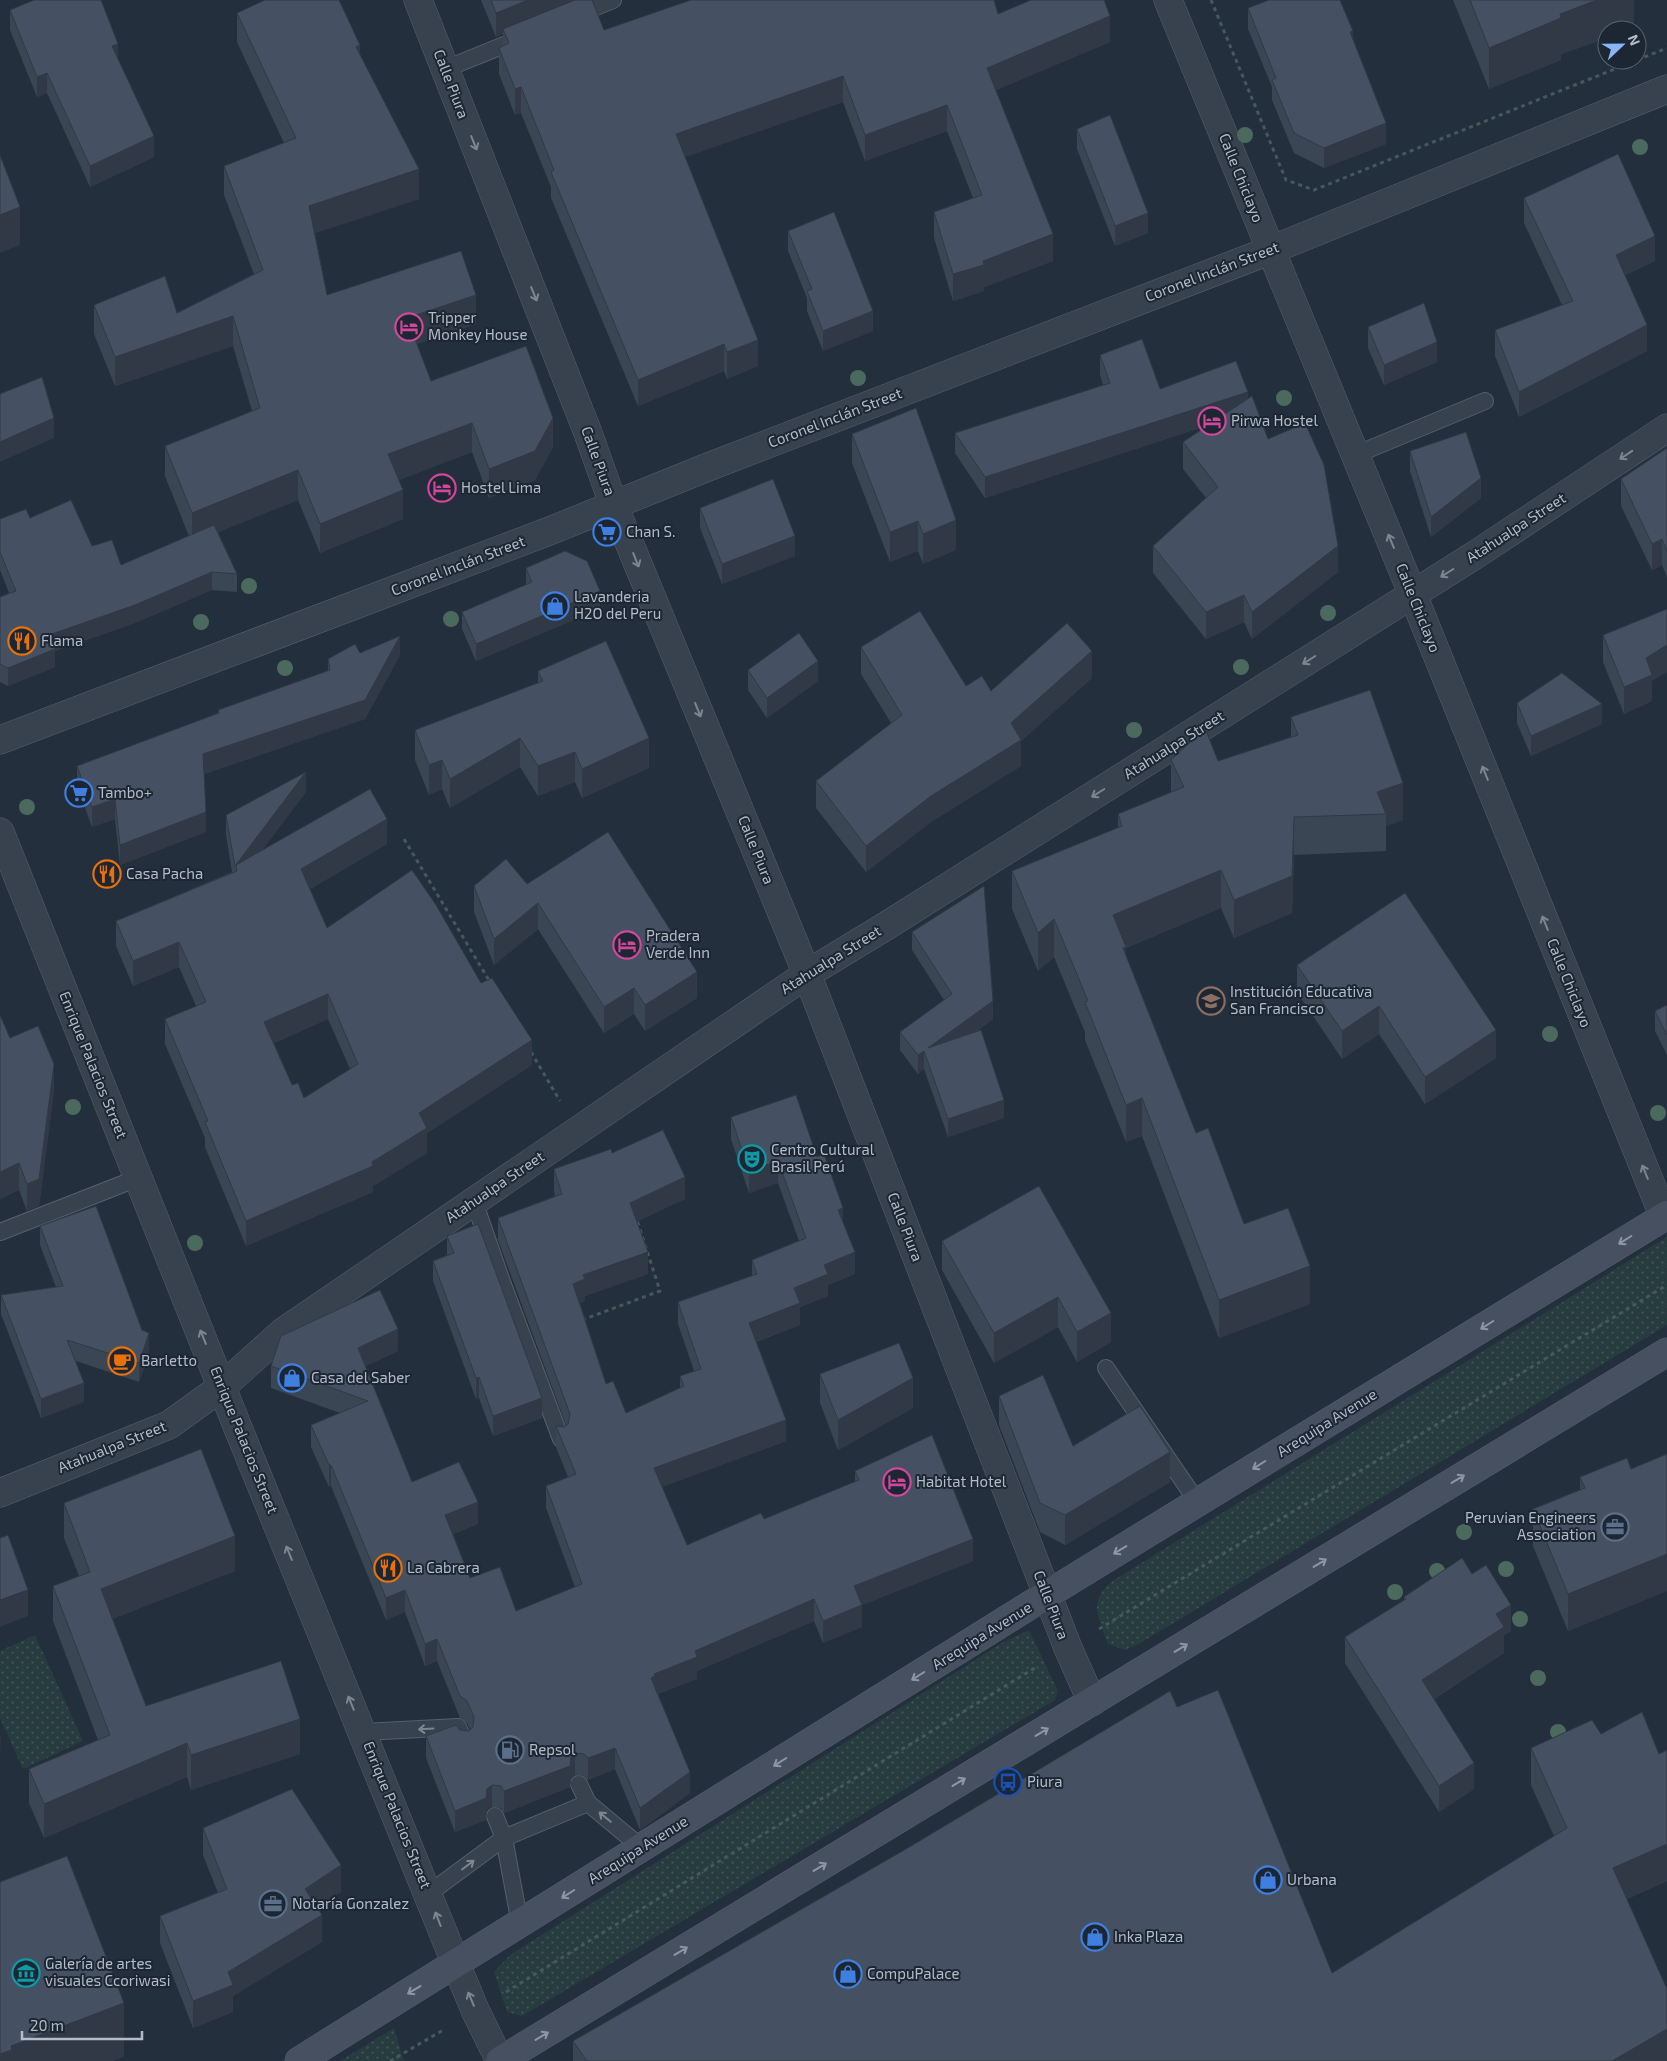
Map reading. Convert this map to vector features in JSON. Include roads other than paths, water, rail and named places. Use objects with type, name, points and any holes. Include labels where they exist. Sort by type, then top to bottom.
[{"type":"main road","name":"Arequipa Avenue","points":[[299,2061],[1048,1594],[1665,1216]]},
{"type":"main road","points":[[500,2061],[1667,1352]]},
{"type":"street","name":"Calle Piura","points":[[418,0],[585,424],[614,506],[806,974],[1092,1702]]},
{"type":"street","name":"Calle Chiclayo","points":[[1168,0],[1413,595],[1665,1216]]},
{"type":"street","name":"Coronel Inclán Street","points":[[0,740],[614,506],[708,467],[1271,250],[1667,90]]},
{"type":"street","name":"Atahualpa Street","points":[[0,1493],[168,1425],[223,1386],[283,1332],[806,974],[886,926],[1413,595],[1667,428]]},
{"type":"street","name":"Enrique Palacios Street","points":[[0,832],[456,1964],[475,2010],[500,2061]]},
{"type":"lane","points":[[560,22],[613,0]]},
{"type":"lane","points":[[445,69],[542,29]]},
{"type":"lane","points":[[1355,455],[1485,401]]},
{"type":"lane","points":[[0,1232],[138,1178]]},
{"type":"lane","points":[[474,1201],[502,1282],[561,1439]]},
{"type":"lane","points":[[1106,1368],[1198,1502]]},
{"type":"lane","points":[[363,1732],[461,1726],[465,1743]]},
{"type":"lane","points":[[579,1784],[588,1803],[642,1848]]},
{"type":"lane","points":[[428,1894],[504,1838],[588,1803]]},
{"type":"lane","points":[[495,1816],[504,1838],[520,1924]]},
{"type":"place","name":"Tripper Monkey House","points":[[409,327]]},
{"type":"place","name":"Pirwa Hostel","points":[[1212,421]]},
{"type":"place","name":"Hostel Lima","points":[[442,488]]},
{"type":"place","name":"Chan S.","points":[[607,532]]},
{"type":"place","name":"Lavanderia H2O del Peru","points":[[555,606]]},
{"type":"place","name":"Flama","points":[[22,641]]},
{"type":"place","name":"Tambo+","points":[[79,793]]},
{"type":"place","name":"Casa Pacha","points":[[107,874]]},
{"type":"place","name":"Pradera Verde Inn","points":[[627,945]]},
{"type":"place","name":"Institución Educativa San Francisco","points":[[1211,1001]]},
{"type":"place","name":"Centro Cultural Brasil Perú","points":[[752,1159]]},
{"type":"place","name":"Barletto","points":[[122,1361]]},
{"type":"place","name":"Casa del Saber","points":[[292,1378]]},
{"type":"place","name":"Habitat Hotel","points":[[897,1482]]},
{"type":"place","name":"Peruvian Engineers Association","points":[[1615,1527]]},
{"type":"place","name":"La Cabrera","points":[[388,1568]]},
{"type":"place","name":"Repsol","points":[[510,1750]]},
{"type":"place","name":"Piura","points":[[1008,1782]]},
{"type":"place","name":"Urbana","points":[[1268,1880]]},
{"type":"place","name":"Notaría Gonzalez","points":[[273,1904]]},
{"type":"place","name":"Inka Plaza","points":[[1095,1937]]},
{"type":"place","name":"Galería de artes visuales Ccoriwasi","points":[[26,1973]]},
{"type":"place","name":"CompuPalace","points":[[848,1974]]}]
